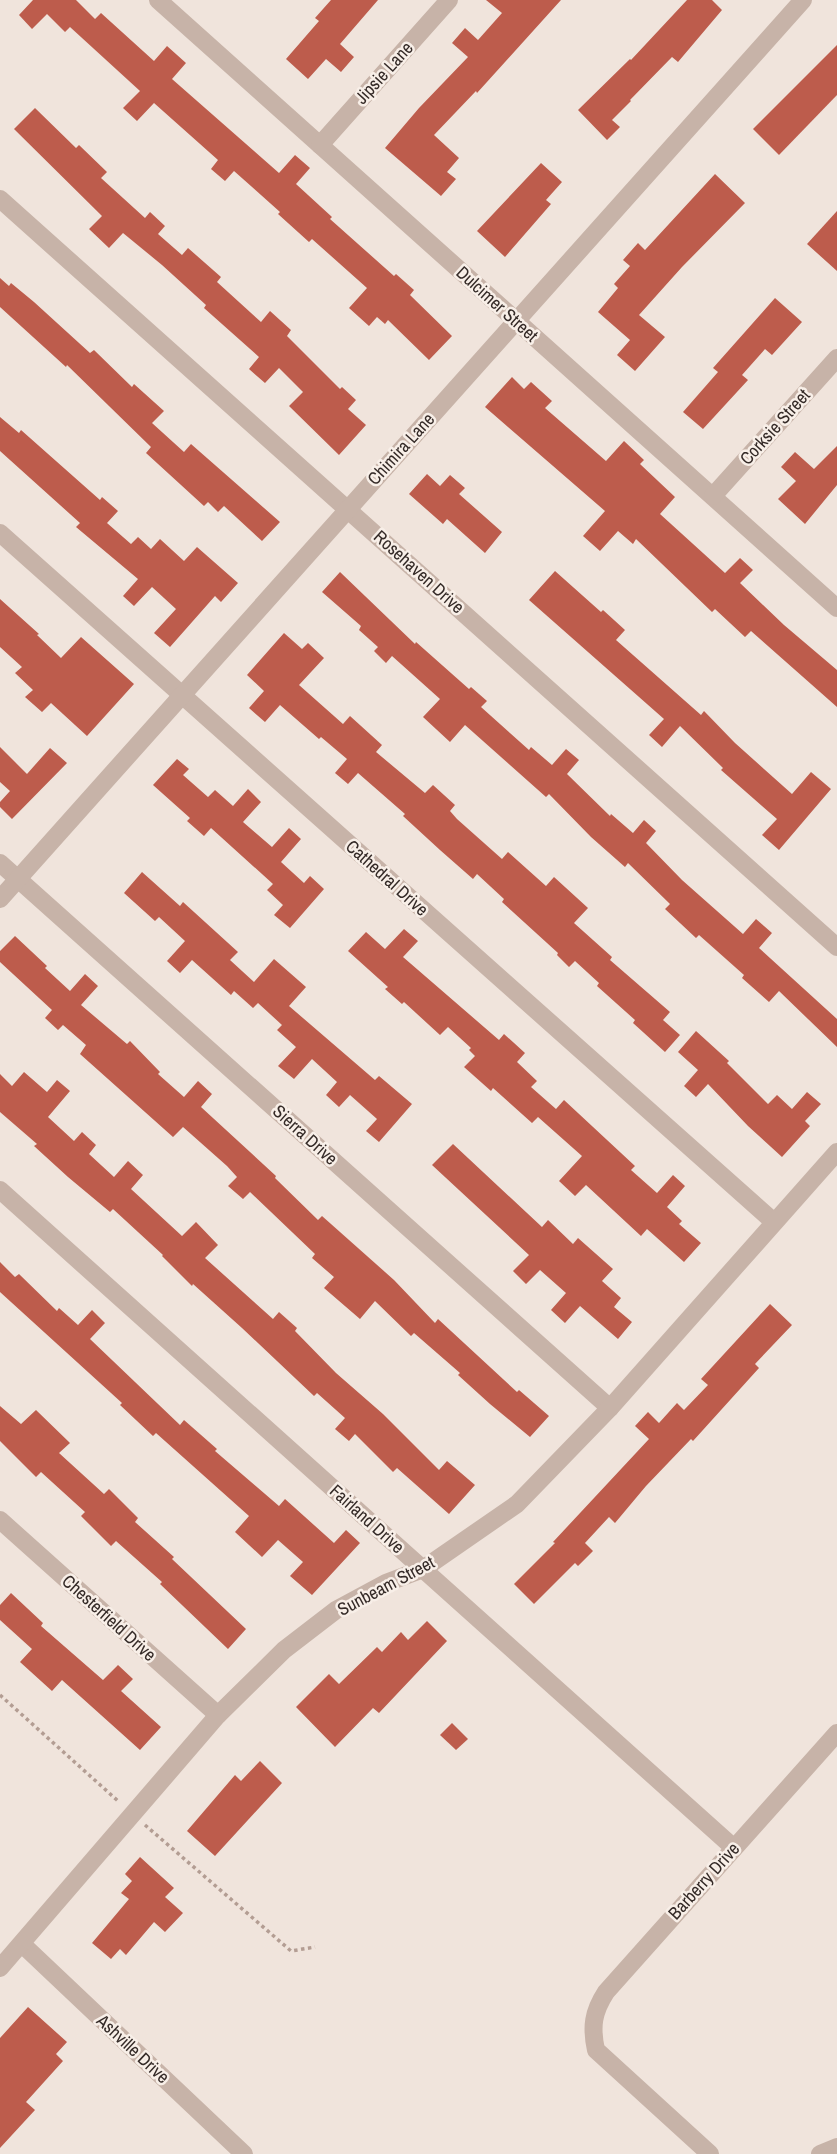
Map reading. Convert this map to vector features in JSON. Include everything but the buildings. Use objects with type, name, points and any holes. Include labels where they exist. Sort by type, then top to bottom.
[{"type":"street","name":"Dulcimer Street","points":[[158,0],[837,608]]},
{"type":"street","name":"Jipsie Lane","points":[[320,145],[449,0]]},
{"type":"street","name":"Chimira Lane","points":[[0,899],[803,0]]},
{"type":"street","name":"Rosehaven Drive","points":[[0,199],[837,947]]},
{"type":"street","name":"Corksie Street","points":[[713,496],[837,358]]},
{"type":"street","name":"Cathedral Drive","points":[[0,533],[774,1222]]},
{"type":"street","name":"Sierra Drive","points":[[0,863],[610,1408]]},
{"type":"street","name":"Sunbeam Street","points":[[0,1968],[218,1715],[284,1650],[336,1610],[386,1583],[423,1569],[517,1504],[610,1408],[837,1152]]},
{"type":"street","name":"Fairland Drive","points":[[0,1190],[734,1848]]},
{"type":"street","name":"Chesterfield Drive","points":[[0,1520],[218,1715]]},
{"type":"street","name":"Barberry Drive","points":[[710,2154],[596,2050],[592,2023],[597,2006],[606,1992],[837,1733]]},
{"type":"street","name":"Ashville Drive","points":[[22,1944],[244,2154]]},
{"type":"street","points":[[820,2154],[837,2147]]},
{"type":"path","points":[[0,1695],[291,1951],[315,1947]]}]
